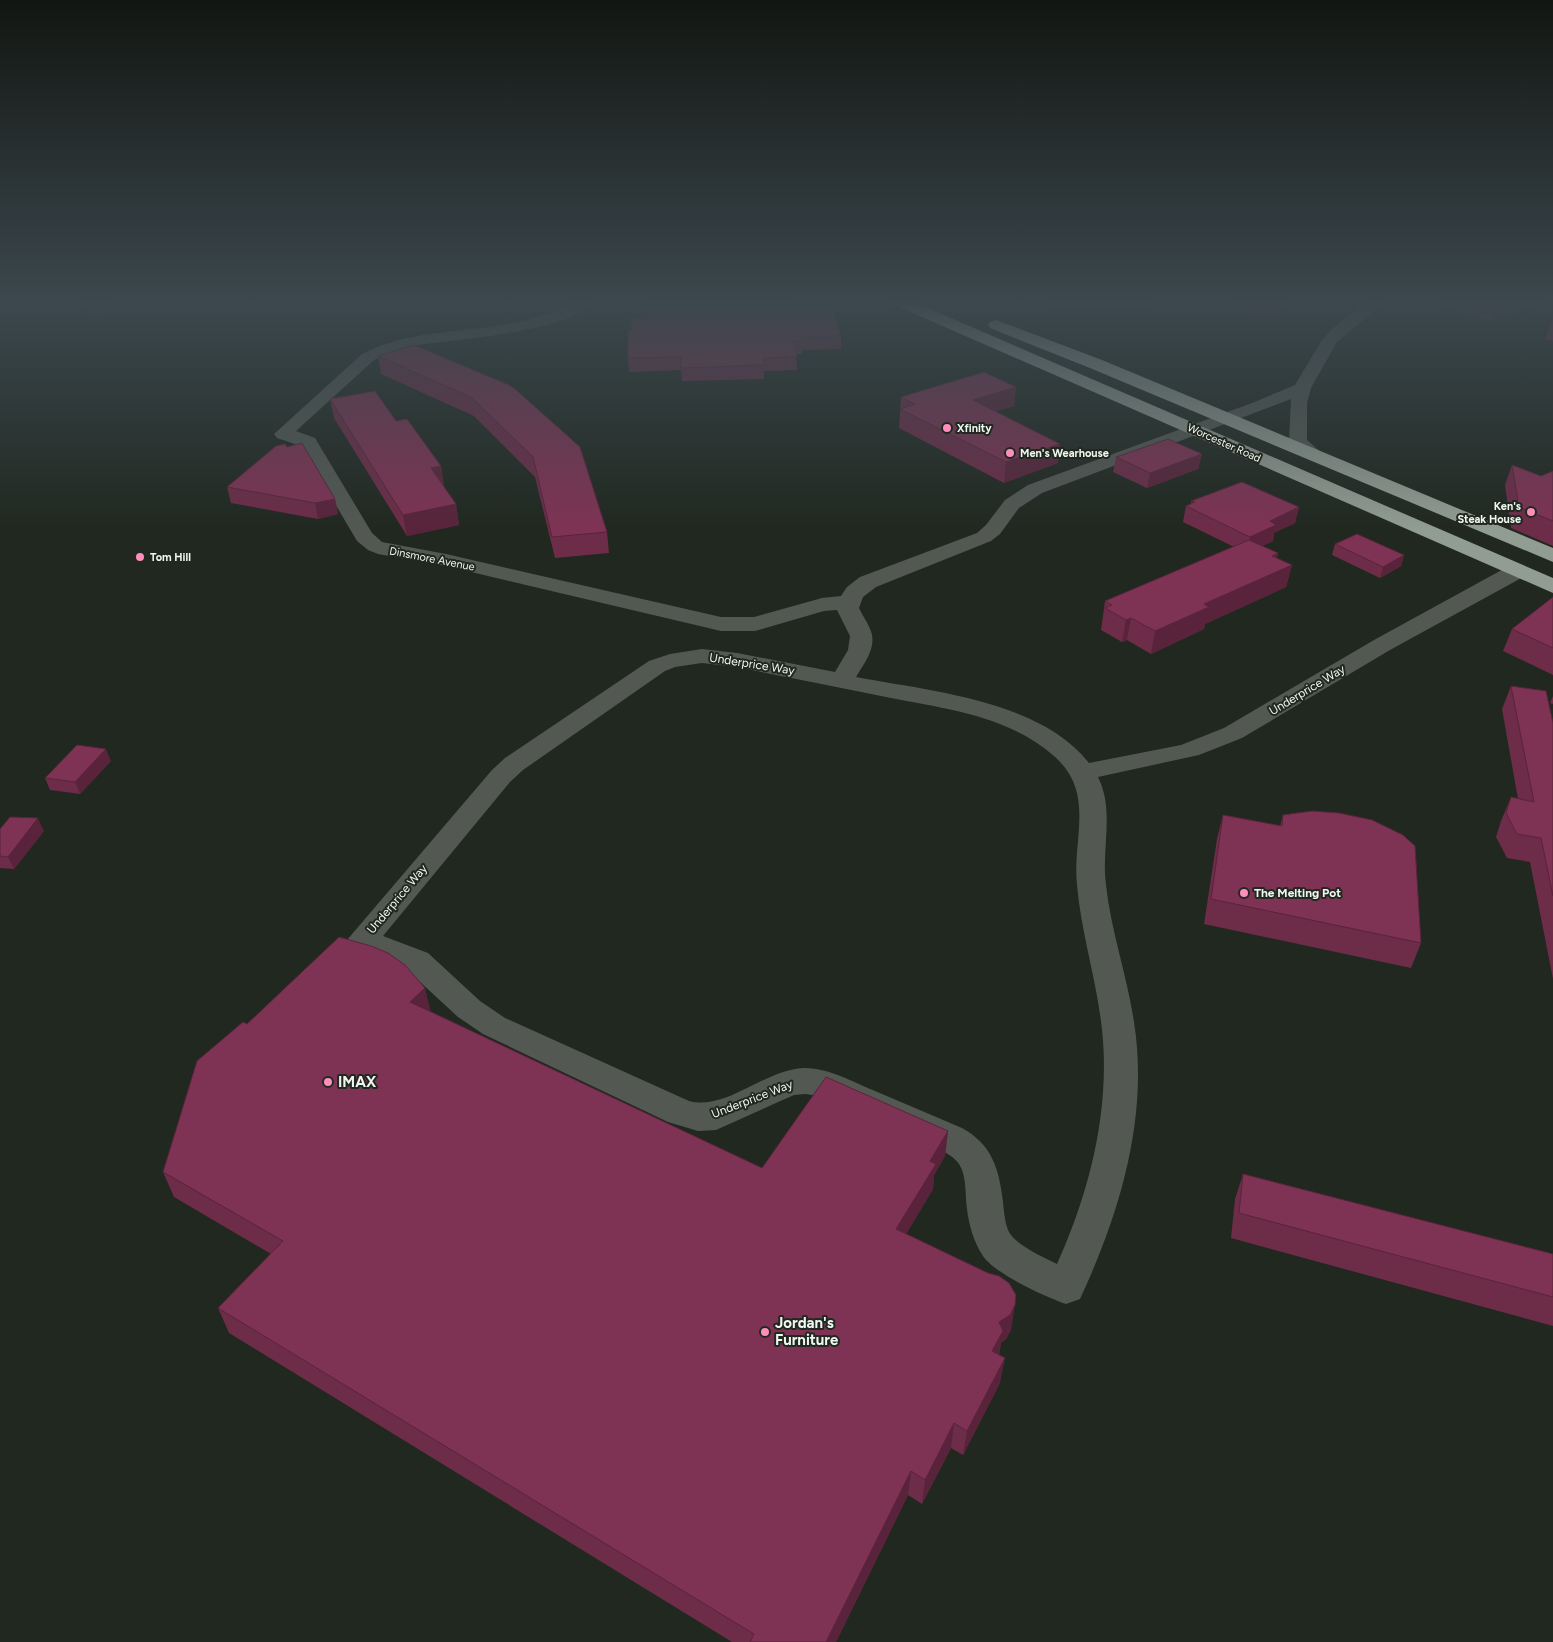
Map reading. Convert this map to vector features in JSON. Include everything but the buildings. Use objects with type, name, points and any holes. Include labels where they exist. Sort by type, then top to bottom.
[{"type":"highway","name":"Worcester Road","points":[[1071,377],[1553,586]]},
{"type":"highway","name":"Worcester Road","points":[[1126,377],[1553,556]]},
{"type":"street","name":"Dinsmore Avenue","points":[[346,377],[283,434],[301,438],[308,442],[364,537],[375,546],[385,550],[446,560],[721,624],[755,624],[822,605],[848,602]]},
{"type":"street","points":[[1193,430],[1224,433],[1251,429],[1278,418],[1301,396],[1312,377]]},
{"type":"street","points":[[842,680],[861,646],[862,637],[848,610],[848,602],[858,589],[878,577],[993,532],[1010,507],[1024,495],[1226,418],[1258,407],[1301,396]]},
{"type":"street","points":[[1301,396],[1298,441],[1316,456]]},
{"type":"street","name":"Underprice Way","points":[[1082,772],[1190,750],[1233,733],[1382,645],[1517,571]]},
{"type":"street","name":"Underprice Way","points":[[716,657],[842,680],[960,704],[1004,717],[1025,727],[1059,749],[1082,772],[1090,789],[1093,804],[1091,884],[1118,1025],[1121,1093],[1117,1129],[1092,1224],[1066,1287],[1011,1257],[998,1247],[990,1233],[979,1173],[974,1158],[967,1148],[950,1138],[824,1084],[805,1081],[781,1086],[716,1116],[698,1117],[680,1112],[494,1026],[469,1009],[417,961],[386,946],[362,940],[501,776],[514,764],[657,666],[686,658],[716,657]]},
{"type":"place","name":"Xfinity","points":[[947,428]]},
{"type":"place","name":"Men's Wearhouse","points":[[1010,453]]},
{"type":"place","name":"Ken's Steak House","points":[[1531,512]]},
{"type":"place","name":"Tom Hill","points":[[140,557]]},
{"type":"place","name":"The Melting Pot","points":[[1244,893]]},
{"type":"place","name":"IMAX","points":[[328,1082]]},
{"type":"place","name":"Jordan's Furniture","points":[[765,1332]]}]
